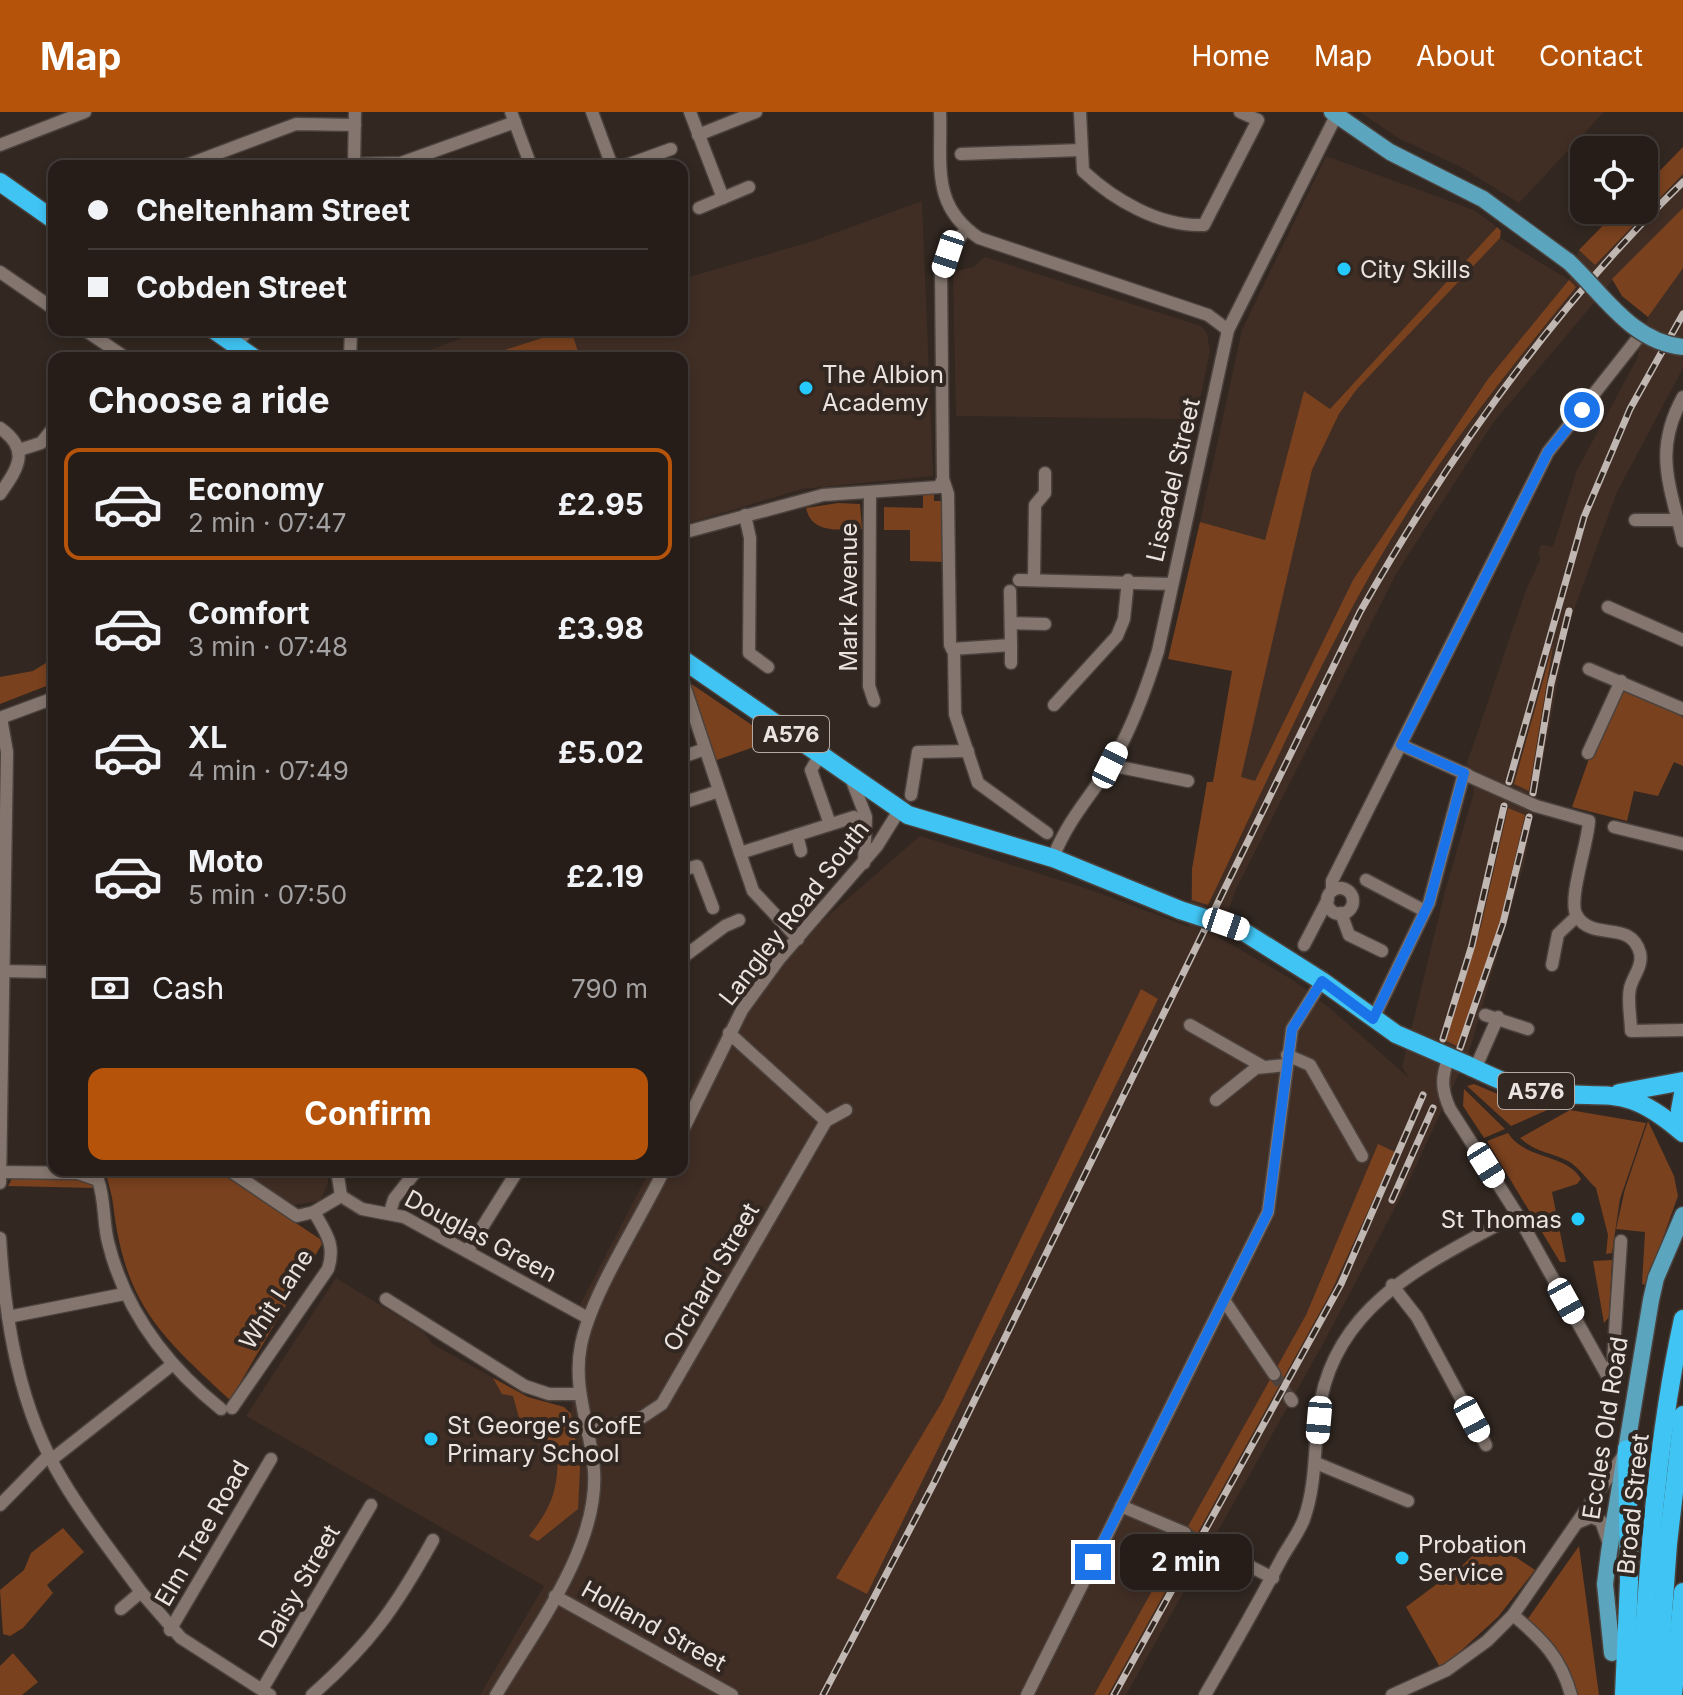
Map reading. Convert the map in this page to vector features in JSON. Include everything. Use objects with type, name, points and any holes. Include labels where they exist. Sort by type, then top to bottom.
[{"type":"highway","points":[[0,182],[48,216]]},
{"type":"highway","name":"A576","points":[[688,663],[850,776],[905,802],[928,823],[1053,858],[1180,910],[1241,930],[1322,981],[1396,1034],[1508,1084],[1539,1092],[1612,1094],[1683,1081]]},
{"type":"highway","name":"A576","points":[[1612,1094],[1652,1107],[1683,1132]]},
{"type":"highway","name":"A576","points":[[1683,1094],[1680,1110],[1683,1132]]},
{"type":"highway","name":"Broad Street","points":[[1640,1695],[1657,1493],[1672,1371],[1683,1319]]},
{"type":"highway","name":"Broad Street","points":[[1657,1695],[1668,1544],[1683,1415]]},
{"type":"highway","points":[[1624,1695],[1629,1582],[1627,1449]]},
{"type":"highway","points":[[1673,1695],[1683,1592]]},
{"type":"main road","points":[[1336,113],[1390,152],[1483,199],[1513,218],[1569,262],[1637,340],[1683,347]]},
{"type":"main road","name":"Eccles Old Road","points":[[1612,1653],[1605,1584],[1609,1552],[1656,1278],[1683,1215]]},
{"type":"street","points":[[0,145],[85,112]]},
{"type":"street","points":[[592,112],[610,160]]},
{"type":"street","points":[[690,112],[723,198]]},
{"type":"street","points":[[698,135],[756,112]]},
{"type":"street","points":[[940,112],[943,194],[949,210],[966,229],[979,238],[1208,315],[1228,330]]},
{"type":"street","points":[[1080,112],[1083,171],[1104,191],[1168,222],[1204,225],[1258,120],[1240,112]]},
{"type":"street","name":"Lissadel Street","points":[[1053,858],[1068,825],[1110,765],[1144,696],[1228,330],[1336,113]]},
{"type":"street","points":[[408,160],[513,117],[529,160]]},
{"type":"street","points":[[200,160],[296,124],[355,119],[354,160]]},
{"type":"street","points":[[641,160],[671,149]]},
{"type":"street","points":[[961,154],[1081,150]]},
{"type":"street","points":[[699,208],[749,187]]},
{"type":"street","points":[[966,229],[948,254],[941,273],[943,479],[948,494],[955,714],[978,783],[1047,833]]},
{"type":"street","points":[[0,273],[48,305]]},
{"type":"street","points":[[91,336],[108,352]]},
{"type":"street","points":[[1341,913],[1330,909],[1332,881],[1548,452],[1637,340]]},
{"type":"street","points":[[1683,397],[1665,441],[1664,462],[1683,541]]},
{"type":"street","points":[[0,428],[15,441],[19,450],[16,469],[0,494]]},
{"type":"street","points":[[19,450],[41,443],[48,434]]},
{"type":"street","points":[[1034,580],[1035,505],[1045,493],[1045,473]]},
{"type":"street","points":[[688,531],[823,495],[917,490],[939,487],[943,479]]},
{"type":"street","name":"Mark Avenue","points":[[870,492],[869,686],[874,701]]},
{"type":"street","points":[[745,515],[750,538],[749,653],[768,667]]},
{"type":"street","points":[[1635,520],[1678,520]]},
{"type":"street","points":[[1019,580],[1128,580],[1172,584]]},
{"type":"street","points":[[1054,705],[1117,636],[1124,619],[1128,580]]},
{"type":"street","points":[[1010,591],[1011,663]]},
{"type":"street","points":[[1608,607],[1683,640]]},
{"type":"street","points":[[1011,623],[1045,624]]},
{"type":"street","points":[[952,649],[1011,645]]},
{"type":"street","points":[[1589,669],[1683,709]]},
{"type":"street","points":[[1588,753],[1621,681]]},
{"type":"street","points":[[688,697],[753,891],[798,939]]},
{"type":"street","points":[[0,1183],[7,752],[0,718],[48,700]]},
{"type":"street","points":[[1401,745],[1536,806],[1589,821],[1588,846],[1572,900],[1577,916],[1592,930],[1623,932],[1635,942],[1641,956],[1629,992],[1631,1031],[1683,1030]]},
{"type":"street","points":[[688,755],[705,749]]},
{"type":"street","points":[[905,802],[918,752],[968,751]]},
{"type":"street","points":[[820,755],[811,770],[830,824]]},
{"type":"street","points":[[1110,765],[1188,781]]},
{"type":"street","points":[[1373,1019],[1425,911],[1467,775]]},
{"type":"street","points":[[850,776],[861,796],[866,817],[864,863]]},
{"type":"street","points":[[688,801],[719,791]]},
{"type":"street","name":"Langley Road South","points":[[688,1119],[729,1033],[773,967],[864,863],[905,802]]},
{"type":"street","points":[[740,853],[854,817]]},
{"type":"street","points":[[1614,827],[1635,826],[1683,844]]},
{"type":"street","points":[[797,835],[801,851]]},
{"type":"street","points":[[688,868],[697,866],[713,908]]},
{"type":"street","points":[[1366,880],[1425,911]]},
{"type":"street","points":[[1304,945],[1330,895],[1342,888],[1351,894],[1352,905],[1341,913]]},
{"type":"street","points":[[1341,913],[1349,935],[1382,951]]},
{"type":"street","points":[[1552,965],[1558,934],[1577,916]]},
{"type":"street","points":[[688,954],[725,926],[739,920]]},
{"type":"street","points":[[2,971],[48,972]]},
{"type":"street","points":[[1027,1695],[1268,1212],[1292,1029],[1322,981]]},
{"type":"street","points":[[1528,1029],[1492,1016],[1463,1063],[1442,1076],[1442,1092],[1517,1214],[1608,1377],[1612,1378],[1621,1241]]},
{"type":"street","points":[[1190,1025],[1262,1066]]},
{"type":"street","points":[[729,1033],[826,1121],[846,1110]]},
{"type":"street","points":[[1216,1100],[1262,1066],[1286,1060],[1310,1065],[1362,1156]]},
{"type":"street","name":"Orchard Street","points":[[587,1432],[641,1418],[662,1404],[826,1121]]},
{"type":"street","points":[[0,1172],[48,1173]]},
{"type":"street","points":[[0,1505],[50,1457],[173,1364],[145,1329],[124,1294],[107,1239],[98,1180],[87,1176]]},
{"type":"street","points":[[238,1176],[297,1216],[314,1212],[341,1196],[338,1176]]},
{"type":"street","points":[[390,1212],[394,1199],[412,1176]]},
{"type":"street","points":[[468,1250],[514,1176]]},
{"type":"street","points":[[496,1695],[555,1596],[590,1517],[594,1472],[579,1394],[578,1360],[588,1318],[661,1176]]},
{"type":"street","name":"Douglas Green","points":[[341,1196],[362,1209],[390,1212],[468,1250],[588,1318]]},
{"type":"street","name":"Whit Lane","points":[[173,1364],[227,1408],[328,1269],[332,1258],[331,1241],[314,1212]]},
{"type":"street","points":[[1205,1695],[1302,1524],[1316,1479],[1321,1401],[1334,1355],[1365,1311],[1392,1285],[1517,1214]]},
{"type":"street","points":[[0,1238],[8,1317],[23,1389],[50,1457],[170,1630],[267,1691]]},
{"type":"street","points":[[1619,1258],[1634,1259]]},
{"type":"street","points":[[1392,1285],[1417,1317],[1486,1445]]},
{"type":"street","points":[[8,1317],[124,1294]]},
{"type":"street","points":[[386,1299],[525,1386],[549,1394],[579,1394]]},
{"type":"street","points":[[1224,1300],[1274,1374]]},
{"type":"street","points":[[1392,1695],[1447,1670],[1487,1641],[1513,1615],[1627,1449]]},
{"type":"street","name":"Elm Tree Road","points":[[170,1630],[271,1459]]},
{"type":"street","points":[[1316,1463],[1408,1501]]},
{"type":"street","name":"Daisy Street","points":[[267,1691],[371,1505]]},
{"type":"street","points":[[1121,1506],[1185,1533]]},
{"type":"street","points":[[1578,1523],[1591,1517],[1601,1521],[1606,1530],[1609,1552]]},
{"type":"street","points":[[312,1695],[357,1655],[393,1609],[433,1540]]},
{"type":"street","points":[[1210,1546],[1273,1578]]},
{"type":"street","points":[[121,1609],[141,1592]]},
{"type":"street","name":"Holland Street","points":[[555,1596],[732,1695]]},
{"type":"street","points":[[1513,1615],[1546,1643],[1565,1672],[1571,1695]]},
{"type":"shaded area","points":[[1360,112],[1604,112],[1582,136],[1570,136],[1570,148],[1519,203],[1461,167],[1398,138]]},
{"type":"shaded area","points":[[1683,147],[1683,368],[1617,492],[1568,626],[1524,864],[1469,1052],[1407,1185],[1324,1342],[1126,1695],[480,1695],[544,1586],[246,1416],[336,1278],[424,1332],[432,1344],[528,1397],[564,1407],[571,1413],[581,1303],[647,1176],[688,1176],[688,1097],[744,989],[920,836],[1091,890],[1189,927],[1192,869],[1207,782],[1240,777],[1312,470],[1339,414],[1357,389],[1500,238],[1569,280],[1579,250],[1606,224],[1658,224],[1658,173]],"holes":[[[1613,280],[1622,296],[1648,317],[1637,359],[1577,470],[1553,547],[1541,545],[1538,554],[1541,557],[1525,593],[1467,763],[1474,792],[1445,891],[1402,1067],[1409,1078],[1293,980],[1218,937],[1237,887],[1396,574],[1493,423]]]},
{"type":"shaded area","points":[[1683,147],[1683,174],[1658,200],[1658,173]]},
{"type":"shaded area","points":[[1326,156],[1474,210],[1497,227],[1330,409],[1304,392],[1265,540],[1200,522],[1242,330]]},
{"type":"shaded area","name":"The Albion Academy","points":[[922,201],[933,476],[802,489],[688,523],[688,352],[425,352],[467,336],[688,336],[688,277],[810,242]]},
{"type":"shaded area","points":[[1683,208],[1683,268],[1648,317],[1622,296],[1612,279]]},
{"type":"shaded area","points":[[1604,224],[1635,224],[1595,265],[1579,250]]},
{"type":"shaded area","points":[[1497,227],[1501,231],[1500,238],[1357,389],[1339,414],[1312,470],[1241,777],[1255,781],[1353,580],[1488,379],[1569,280],[1576,287],[1469,424],[1409,510],[1353,605],[1208,905],[1192,900],[1192,869],[1207,782],[1213,782],[1232,671],[1168,659],[1200,522],[1265,540],[1304,391],[1330,409]]},
{"type":"shaded area","points":[[985,257],[1201,326],[1207,333],[1210,351],[1196,419],[956,416],[953,272],[973,267]]},
{"type":"shaded area","points":[[548,336],[573,336],[578,352],[499,352]]},
{"type":"shaded area","points":[[923,492],[934,492],[934,501],[946,501],[945,562],[910,561],[910,530],[884,530],[884,507],[923,508]]},
{"type":"shaded area","points":[[838,503],[860,504],[862,529],[821,527],[809,517],[806,508]]},
{"type":"shaded area","points":[[1553,645],[1529,791],[1514,784]]},
{"type":"shaded area","points":[[48,662],[48,685],[0,704],[0,677],[33,671]]},
{"type":"shaded area","points":[[690,684],[693,685],[774,740],[714,761]]},
{"type":"shaded area","points":[[1622,689],[1678,712],[1683,718],[1683,766],[1674,762],[1658,796],[1634,791],[1627,821],[1572,807],[1591,753]]},
{"type":"shaded area","points":[[1508,808],[1525,815],[1497,934],[1457,1046],[1446,1041],[1481,926]]},
{"type":"shaded area","points":[[1141,989],[1158,999],[867,1594],[836,1578],[942,1402]]},
{"type":"shaded area","points":[[1474,1084],[1519,1103],[1552,1108],[1511,1126],[1467,1086]]},
{"type":"shaded area","points":[[1464,1089],[1505,1129],[1484,1138],[1463,1106]]},
{"type":"shaded area","points":[[1570,1110],[1646,1123],[1620,1199],[1612,1253],[1606,1254],[1608,1235],[1596,1188],[1568,1161],[1537,1149],[1520,1138]]},
{"type":"shaded area","points":[[1648,1121],[1674,1176],[1678,1196],[1646,1285],[1642,1284],[1645,1232],[1616,1229],[1625,1189]]},
{"type":"shaded area","points":[[1508,1133],[1524,1148],[1566,1165],[1581,1179],[1577,1184],[1552,1192],[1566,1262],[1560,1262],[1487,1141]]},
{"type":"shaded area","points":[[1378,1144],[1395,1152],[1331,1292],[1108,1695],[1094,1695],[1306,1315]]},
{"type":"shaded area","points":[[107,1176],[225,1176],[320,1239],[322,1244],[230,1400],[184,1356],[150,1316],[126,1268]]},
{"type":"shaded area","points":[[250,1176],[328,1176],[320,1201],[294,1205]]},
{"type":"shaded area","points":[[13,1177],[88,1179],[95,1188],[8,1186]]},
{"type":"shaded area","points":[[1612,1260],[1609,1317],[1604,1323],[1593,1261]]},
{"type":"shaded area","points":[[493,1378],[528,1397],[564,1407],[571,1414],[580,1468],[578,1509],[538,1541],[529,1536],[551,1500],[557,1470],[558,1457],[545,1448],[542,1437],[550,1419],[521,1425],[513,1396],[502,1394]]},
{"type":"shaded area","points":[[63,1528],[84,1552],[47,1585],[53,1593],[23,1628],[10,1636],[3,1634],[0,1590],[24,1570],[31,1553]]},
{"type":"shaded area","points":[[1489,1539],[1535,1570],[1498,1617],[1441,1669],[1406,1607],[1465,1563]]},
{"type":"shaded area","points":[[1579,1546],[1599,1695],[1576,1695],[1557,1654],[1527,1620]]},
{"type":"shaded area","points":[[13,1653],[38,1682],[22,1695],[0,1695],[0,1666]]},
{"type":"tunnel","points":[[1274,1374],[1290,1398]]},
{"type":"tunnel","points":[[1185,1533],[1210,1546]]},
{"type":"railway","points":[[823,1695],[935,1481],[1360,612],[1430,496],[1506,385],[1590,280],[1683,182]]},
{"type":"railway","points":[[1509,782],[1584,517],[1630,409],[1683,314]]},
{"type":"railway","points":[[1533,793],[1551,684],[1569,611]]},
{"type":"railway","points":[[1443,1039],[1472,945],[1504,806]]},
{"type":"railway","points":[[1460,1048],[1503,923],[1529,817]]},
{"type":"railway","points":[[1114,1695],[1341,1284],[1423,1095]]},
{"type":"railway","points":[[1392,1200],[1433,1108]]},
{"type":"place","name":"City Skills","points":[[1344,269]]},
{"type":"place","name":"The Albion Academy","points":[[806,388]]},
{"type":"place","name":"St Thomas","points":[[1578,1219]]},
{"type":"place","name":"St George's CofE Primary School","points":[[431,1439]]},
{"type":"place","name":"Probation Service","points":[[1402,1558]]},
{"type":"route","points":[[1093,1562],[1268,1212],[1292,1029],[1322,981],[1373,1019],[1429,903],[1464,773],[1401,745],[1548,452],[1582,410]]}]
